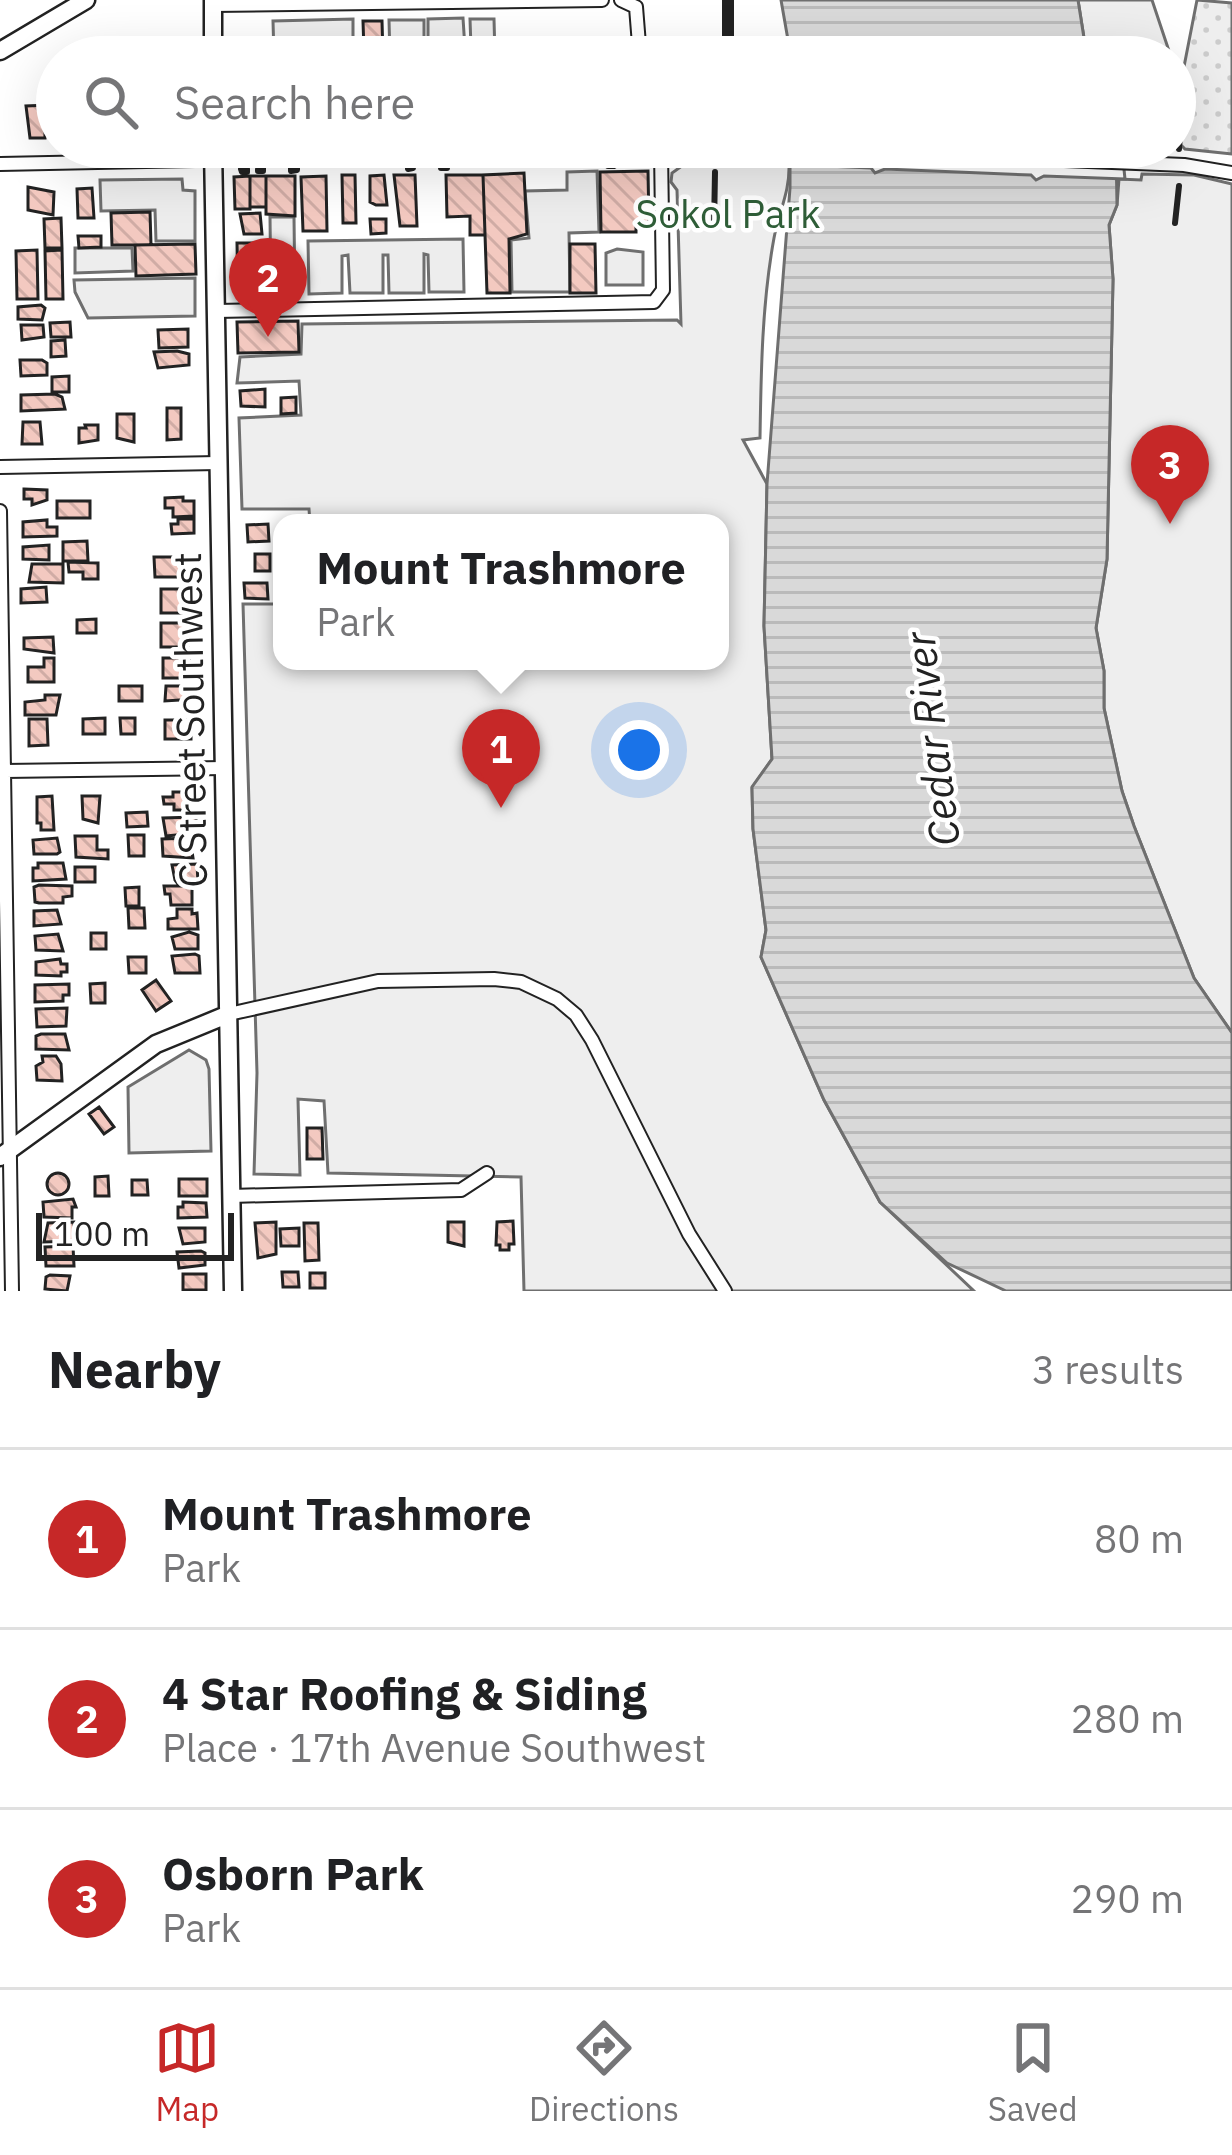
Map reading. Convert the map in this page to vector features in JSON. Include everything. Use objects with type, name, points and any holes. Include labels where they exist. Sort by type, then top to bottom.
[{"type":"main road","points":[[0,51],[86,0]]},
{"type":"main road","points":[[213,2],[213,36]]},
{"type":"main road","name":"C Street Southwest","points":[[213,168],[233,1291]]},
{"type":"main road","points":[[6,1152],[156,1044],[229,1014]]},
{"type":"street","points":[[213,2],[602,0]]},
{"type":"street","points":[[625,1],[638,15],[639,36]]},
{"type":"street","points":[[0,164],[36,162]]},
{"type":"street","points":[[1196,166],[1232,173]]},
{"type":"street","points":[[216,311],[659,299],[663,290],[661,168]]},
{"type":"street","points":[[0,466],[218,463]]},
{"type":"street","points":[[0,511],[6,1152],[12,1291]]},
{"type":"street","points":[[5,771],[224,768]]},
{"type":"street","points":[[229,1014],[379,981],[494,979],[521,982],[557,999],[576,1015],[592,1040],[689,1234],[725,1291]]},
{"type":"street","points":[[231,1196],[461,1190],[487,1172]]},
{"type":"green space","points":[[1078,0],[1152,0],[1164,36],[1084,36]]},
{"type":"green space","points":[[1197,0],[1232,3],[1232,154],[1196,150],[1196,36],[1190,36]]},
{"type":"green space","name":"Sokol Park","points":[[679,168],[789,168],[767,287],[760,438],[743,440],[767,484],[764,626],[772,759],[752,788],[766,930],[761,957],[824,1100],[880,1202],[974,1291],[524,1291],[521,1177],[328,1173],[324,1101],[298,1099],[300,1175],[254,1174],[257,1073],[243,604],[273,604],[273,670],[729,670],[729,514],[309,514],[309,509],[242,509],[239,418],[301,415],[299,381],[237,383],[240,357],[301,354],[302,324],[677,320],[681,324],[677,190],[672,173]]},
{"type":"green space","points":[[1142,174],[1194,175],[1232,184],[1232,1033],[1194,978],[1134,826],[1104,708],[1104,671],[1096,628],[1107,559],[1113,279],[1109,225],[1119,179],[1141,180]]},
{"type":"green space","points":[[189,1050],[206,1060],[209,1069],[211,1151],[129,1153],[128,1087]]},
{"type":"shaded area","points":[[463,18],[464,36],[428,36],[428,19]]},
{"type":"shaded area","points":[[353,19],[353,36],[273,36],[273,21]]},
{"type":"shaded area","points":[[470,19],[494,19],[494,36],[471,36]]},
{"type":"shaded area","points":[[389,20],[424,20],[424,36],[389,36]]},
{"type":"shaded area","points":[[597,171],[599,232],[569,233],[570,292],[512,292],[511,240],[529,238],[525,191],[567,190],[567,172]]},
{"type":"shaded area","points":[[182,179],[183,190],[195,191],[195,241],[156,241],[155,210],[101,211],[100,180]]},
{"type":"shaded area","points":[[270,217],[294,217],[295,299],[271,299]]},
{"type":"shaded area","points":[[463,239],[464,292],[429,292],[428,255],[424,254],[424,293],[389,293],[388,255],[383,255],[383,293],[350,293],[348,255],[342,256],[342,293],[309,294],[308,241]]},
{"type":"shaded area","points":[[75,248],[132,248],[133,271],[75,273]]},
{"type":"shaded area","points":[[617,249],[643,252],[643,285],[606,285],[606,253]]},
{"type":"shaded area","points":[[195,278],[195,316],[88,318],[74,280]]},
{"type":"water","points":[[781,0],[1078,0],[1084,36],[787,36]]},
{"type":"water","name":"Cedar River","points":[[790,168],[1116,168],[1117,205],[1109,225],[1113,279],[1107,559],[1096,628],[1104,671],[1104,708],[1134,826],[1194,978],[1232,1033],[1232,1291],[1006,1291],[947,1263],[880,1202],[824,1100],[761,957],[766,930],[752,787],[772,759],[764,626],[767,484]]},
{"type":"pier","points":[[871,168],[1124,168],[1125,179],[1044,176],[1036,180],[1031,175],[885,169],[875,173]]},
{"type":"building","points":[[363,21],[382,21],[382,36],[363,36]]},
{"type":"building","points":[[26,106],[36,106],[36,138],[30,138]]},
{"type":"building","points":[[648,171],[649,226],[636,226],[636,232],[601,232],[600,172]]},
{"type":"building","points":[[524,173],[527,234],[509,239],[510,293],[487,293],[483,175]]},
{"type":"building","points":[[342,175],[355,175],[356,223],[343,223]]},
{"type":"building","points":[[384,175],[387,205],[376,205],[370,202],[370,176]]},
{"type":"building","points":[[394,175],[415,175],[417,226],[400,226]]},
{"type":"building","points":[[446,175],[483,175],[485,235],[470,235],[470,216],[447,217]]},
{"type":"building","points":[[250,176],[250,209],[235,209],[234,177]]},
{"type":"building","points":[[250,176],[266,176],[266,207],[250,207]]},
{"type":"building","points":[[266,176],[295,176],[295,216],[266,214]]},
{"type":"building","points":[[326,176],[327,231],[303,231],[301,177]]},
{"type":"building","points":[[28,187],[54,192],[53,215],[28,210]]},
{"type":"building","points":[[92,188],[94,218],[78,218],[77,189]]},
{"type":"building","points":[[150,212],[151,245],[112,245],[111,213]]},
{"type":"building","points":[[260,213],[262,234],[244,234],[240,214]]},
{"type":"building","points":[[61,218],[62,248],[45,248],[44,219]]},
{"type":"building","points":[[370,219],[386,219],[386,233],[371,234]]},
{"type":"building","points":[[78,236],[101,236],[101,247],[79,248]]},
{"type":"building","points":[[237,243],[265,243],[265,294],[238,295]]},
{"type":"building","points":[[195,244],[196,274],[136,276],[135,245]]},
{"type":"building","points":[[570,244],[595,244],[596,293],[570,293]]},
{"type":"building","points":[[37,250],[38,299],[17,299],[16,251]]},
{"type":"building","points":[[62,250],[63,299],[46,299],[45,251]]},
{"type":"building","points":[[18,307],[45,308],[42,320],[18,319]]},
{"type":"building","points":[[298,321],[299,352],[238,353],[237,322]]},
{"type":"building","points":[[70,322],[71,337],[51,337],[50,323]]},
{"type":"building","points":[[21,325],[43,325],[44,337],[22,340]]},
{"type":"building","points":[[188,329],[188,347],[159,348],[158,330]]},
{"type":"building","points":[[65,340],[66,356],[51,357],[51,341]]},
{"type":"building","points":[[154,352],[189,354],[189,365],[158,368]]},
{"type":"building","points":[[20,360],[42,360],[47,363],[47,375],[21,376]]},
{"type":"building","points":[[69,376],[69,392],[52,392],[52,377]]},
{"type":"building","points":[[265,389],[265,407],[241,406],[240,391]]},
{"type":"building","points":[[21,395],[62,397],[65,409],[21,411]]},
{"type":"building","points":[[296,397],[296,413],[281,414],[281,398]]},
{"type":"building","points":[[167,408],[181,408],[181,439],[167,440]]},
{"type":"building","points":[[117,414],[134,414],[134,442],[117,438]]},
{"type":"building","points":[[23,422],[40,422],[42,444],[22,444]]},
{"type":"building","points":[[98,425],[98,440],[79,443],[79,428]]},
{"type":"building","points":[[24,489],[47,490],[47,500],[32,505],[32,499],[24,499]]},
{"type":"building","points":[[183,497],[183,501],[194,501],[194,516],[173,517],[173,508],[165,508],[165,498]]},
{"type":"building","points":[[57,501],[90,501],[90,518],[57,518]]},
{"type":"building","points":[[178,519],[194,519],[194,533],[172,534],[171,524],[178,524]]},
{"type":"building","points":[[47,520],[47,527],[57,527],[57,536],[23,537],[23,522]]},
{"type":"building","points":[[268,524],[269,541],[248,542],[247,525]]},
{"type":"building","points":[[87,541],[88,561],[63,561],[63,542]]},
{"type":"building","points":[[49,545],[49,560],[23,559],[23,547]]},
{"type":"building","points":[[255,554],[270,554],[270,571],[255,571]]},
{"type":"building","points":[[154,557],[183,557],[183,577],[155,577]]},
{"type":"building","points":[[68,562],[98,563],[98,579],[69,572]]},
{"type":"building","points":[[32,564],[63,564],[63,583],[29,582]]},
{"type":"building","points":[[244,583],[267,583],[268,599],[245,598]]},
{"type":"building","points":[[46,587],[47,602],[21,603],[21,589]]},
{"type":"building","points":[[161,589],[187,589],[187,613],[161,613]]},
{"type":"building","points":[[96,619],[96,633],[77,633],[77,620]]},
{"type":"building","points":[[161,623],[187,623],[188,647],[161,647]]},
{"type":"building","points":[[53,637],[54,653],[24,649],[24,638]]},
{"type":"building","points":[[44,658],[54,658],[54,682],[28,682],[28,667],[44,667]]},
{"type":"building","points":[[163,658],[189,658],[189,678],[163,678]]},
{"type":"building","points":[[119,686],[142,686],[142,701],[119,701]]},
{"type":"building","points":[[166,686],[195,686],[195,699],[165,701]]},
{"type":"building","points":[[45,695],[60,695],[56,715],[25,715],[25,702],[45,700]]},
{"type":"building","points":[[105,718],[105,734],[83,734],[83,719]]},
{"type":"building","points":[[120,718],[135,718],[135,734],[121,734]]},
{"type":"building","points":[[29,719],[47,719],[48,745],[29,746]]},
{"type":"building","points":[[165,720],[191,720],[191,739],[165,739]]},
{"type":"building","points":[[173,792],[190,792],[190,810],[164,804],[163,797],[173,797]]},
{"type":"building","points":[[52,796],[54,830],[41,830],[37,797]]},
{"type":"building","points":[[82,796],[100,796],[98,823],[83,819]]},
{"type":"building","points":[[147,812],[148,826],[127,827],[126,813]]},
{"type":"building","points":[[196,817],[196,833],[166,836],[163,818]]},
{"type":"building","points":[[128,835],[144,835],[144,856],[129,856]]},
{"type":"building","points":[[75,836],[97,836],[97,850],[108,850],[108,859],[76,857]]},
{"type":"building","points":[[57,838],[60,852],[34,854],[33,840]]},
{"type":"building","points":[[190,838],[193,858],[163,856],[162,839]]},
{"type":"building","points":[[38,863],[63,863],[66,879],[33,881]]},
{"type":"building","points":[[197,864],[198,883],[178,884],[172,865]]},
{"type":"building","points":[[75,867],[95,867],[95,882],[75,882]]},
{"type":"building","points":[[72,886],[72,896],[63,897],[63,903],[35,902],[34,887]]},
{"type":"building","points":[[164,886],[192,886],[192,905],[171,905]]},
{"type":"building","points":[[139,887],[139,906],[126,906],[125,888]]},
{"type":"building","points":[[128,908],[144,908],[145,928],[129,928]]},
{"type":"building","points":[[177,909],[197,913],[198,929],[168,929],[168,919],[177,918]]},
{"type":"building","points":[[57,910],[61,924],[34,926],[34,911]]},
{"type":"building","points":[[189,932],[198,935],[198,949],[175,949],[172,937]]},
{"type":"building","points":[[91,933],[106,933],[106,949],[91,949]]},
{"type":"building","points":[[58,934],[63,951],[36,950],[35,936]]},
{"type":"building","points":[[195,954],[200,973],[175,973],[172,956]]},
{"type":"building","points":[[128,957],[146,957],[146,973],[129,973]]},
{"type":"building","points":[[60,959],[67,964],[61,976],[36,975],[36,962]]},
{"type":"building","points":[[156,980],[171,1001],[156,1011],[142,990]]},
{"type":"building","points":[[105,983],[105,1003],[91,1003],[90,984]]},
{"type":"building","points":[[69,984],[69,995],[63,995],[63,1001],[35,1002],[35,985]]},
{"type":"building","points":[[67,1008],[66,1026],[37,1027],[36,1009]]},
{"type":"building","points":[[65,1034],[69,1050],[36,1049],[36,1036]]},
{"type":"building","points":[[42,1056],[56,1056],[62,1081],[37,1080],[36,1066],[43,1062]]},
{"type":"building","points":[[99,1107],[114,1127],[104,1134],[89,1114]]},
{"type":"building","points":[[307,1128],[322,1128],[323,1159],[307,1159]]},
{"type":"building","points":[[58,1173],[69,1184],[58,1195],[47,1184]]},
{"type":"building","points":[[108,1176],[109,1196],[95,1196],[95,1177]]},
{"type":"building","points":[[179,1179],[207,1179],[207,1196],[179,1196]]},
{"type":"building","points":[[132,1180],[147,1180],[148,1195],[132,1195]]},
{"type":"building","points":[[73,1199],[72,1218],[44,1217],[43,1202]]},
{"type":"building","points":[[183,1202],[206,1203],[207,1217],[178,1218]]},
{"type":"building","points":[[513,1221],[514,1244],[500,1250],[497,1222]]},
{"type":"building","points":[[74,1222],[74,1241],[44,1242],[48,1223]]},
{"type":"building","points":[[276,1222],[276,1254],[258,1258],[255,1223]]},
{"type":"building","points":[[448,1222],[464,1222],[464,1246],[448,1242]]},
{"type":"building","points":[[304,1223],[318,1223],[319,1260],[305,1261]]},
{"type":"building","points":[[179,1228],[205,1228],[205,1242],[183,1244]]},
{"type":"building","points":[[299,1228],[299,1246],[281,1246],[280,1229]]},
{"type":"building","points":[[73,1246],[74,1266],[46,1266],[45,1247]]},
{"type":"building","points":[[201,1251],[205,1265],[179,1268],[177,1252]]},
{"type":"building","points":[[282,1272],[298,1272],[299,1287],[283,1287]]},
{"type":"building","points":[[310,1273],[325,1273],[325,1288],[310,1288]]},
{"type":"building","points":[[183,1274],[206,1274],[206,1290],[183,1290]]},
{"type":"building","points":[[50,1275],[70,1276],[67,1291],[45,1289]]},
{"type":"wall","points":[[725,0],[725,36]]},
{"type":"wall","points":[[731,0],[731,36]]},
{"type":"wall","points":[[263,168],[263,171],[258,171],[258,169],[263,168]]},
{"type":"wall","points":[[291,168],[297,168],[297,170],[291,171],[291,168]]},
{"type":"wall","points":[[408,168],[413,168]]},
{"type":"wall","points":[[441,168],[447,168]]},
{"type":"wall","points":[[241,169],[247,169],[247,172],[242,172],[241,169]]},
{"type":"wall","points":[[714,227],[715,172]]},
{"type":"wall","points":[[1175,223],[1179,186]]},
{"type":"place","name":"4 Star Roofing & Siding","points":[[268,337]]},
{"type":"place","name":"Osborn Park","points":[[1170,524]]},
{"type":"place","name":"Mount Trashmore","points":[[501,808]]}]
